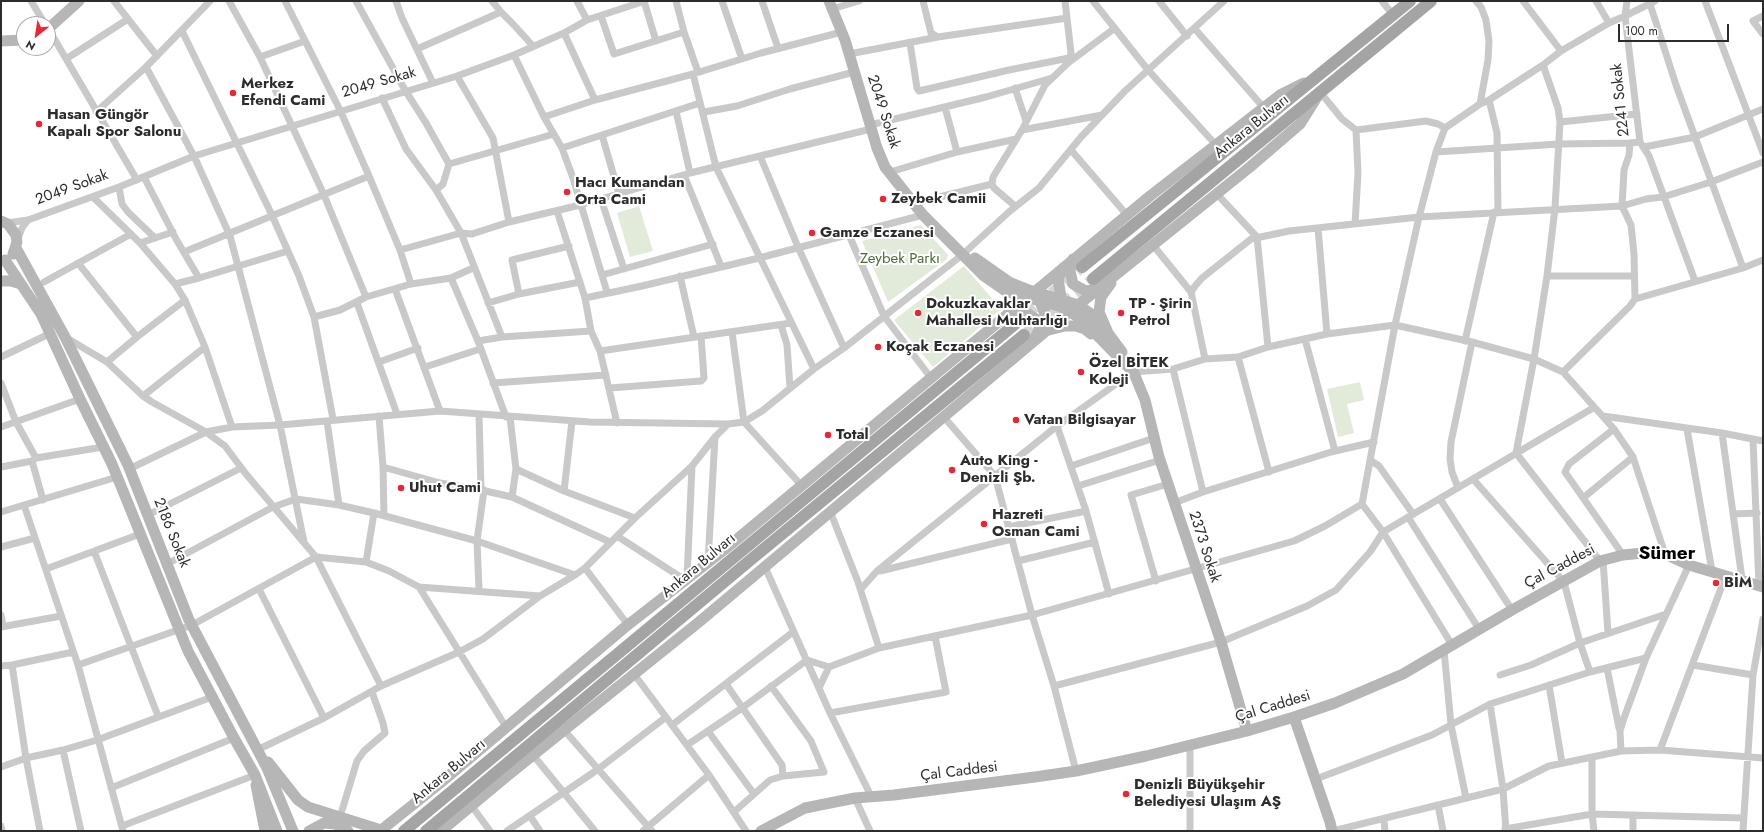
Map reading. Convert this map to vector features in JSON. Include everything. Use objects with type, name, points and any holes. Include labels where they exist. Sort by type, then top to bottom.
[{"type":"main road","points":[[56,22],[79,1]]},
{"type":"main road","name":"Ankara Bulvarı","points":[[1078,263],[1410,1]]},
{"type":"main road","name":"Ankara Bulvarı","points":[[1095,284],[1320,92],[1431,1]]},
{"type":"main road","name":"2049 Sokak","points":[[831,5],[842,32],[870,127],[885,167],[923,215],[968,258],[984,276],[1007,292],[1034,297]]},
{"type":"main road","points":[[1,41],[16,40]]},
{"type":"main road","points":[[1120,272],[1095,284],[1086,291],[1073,284],[1070,271],[1127,215],[1280,95],[1313,79]]},
{"type":"main road","points":[[1114,343],[1103,323],[1099,312],[1099,304],[1101,297],[1120,272],[1250,167],[1300,124],[1320,92]]},
{"type":"main road","name":"2186 Sokak","points":[[4,221],[13,229],[16,245],[65,337],[129,469],[192,625],[267,768],[293,831]]},
{"type":"main road","points":[[3,260],[12,254],[16,245]]},
{"type":"main road","points":[[963,254],[974,256],[1034,297],[1090,313],[1114,343]]},
{"type":"main road","name":"2186 Sokak","points":[[3,260],[41,314],[49,334],[117,477],[180,630],[212,697],[255,774],[277,831]]},
{"type":"main road","points":[[257,750],[298,800],[308,807],[340,816],[381,831],[628,625],[802,486],[931,378],[1010,320],[1063,268],[1078,263]]},
{"type":"main road","points":[[1063,268],[1058,279],[1059,290],[1068,306],[1088,324],[1117,357]]},
{"type":"main road","points":[[1,281],[11,281],[21,284]]},
{"type":"main road","points":[[1044,332],[1068,306],[1095,284]]},
{"type":"main road","points":[[1007,292],[1010,307],[1010,320]]},
{"type":"main road","points":[[1034,297],[1045,314],[1046,321],[1044,332]]},
{"type":"main road","points":[[1010,320],[1016,312],[1027,313],[1036,319],[1039,323],[1039,330],[1036,337],[1027,339]]},
{"type":"main road","name":"Ankara Bulvarı","points":[[404,831],[1010,320]]},
{"type":"main road","points":[[441,831],[532,755],[699,622],[765,567],[943,416],[1027,339],[1065,326],[1081,327],[1103,343],[1133,372]]},
{"type":"main road","name":"Ankara Bulvarı","points":[[426,831],[754,557],[1027,339]]},
{"type":"main road","name":"2373 Sokak","points":[[1114,343],[1127,358],[1145,400],[1160,460],[1220,642],[1247,731]]},
{"type":"main road","name":"Çal Caddesi","points":[[761,831],[805,808],[855,798],[872,798],[1076,771],[1247,731],[1294,717],[1335,703],[1403,674],[1601,560],[1623,555],[1643,553],[1665,554],[1689,564],[1761,586]]},
{"type":"main road","points":[[1294,717],[1316,779],[1332,831]]},
{"type":"main road","points":[[255,774],[258,802],[265,831]]},
{"type":"main road","points":[[309,831],[324,823],[340,826],[348,831]]},
{"type":"street","points":[[31,1],[40,16]]},
{"type":"street","points":[[114,1],[157,56]]},
{"type":"street","points":[[229,1],[260,56],[324,195],[366,297]]},
{"type":"street","points":[[285,1],[340,110],[400,250],[411,284]]},
{"type":"street","points":[[356,1],[405,90],[450,164],[443,184],[436,190]]},
{"type":"street","points":[[396,1],[402,18],[433,83]]},
{"type":"street","points":[[492,1],[500,12],[533,46]]},
{"type":"street","points":[[577,1],[587,20]]},
{"type":"street","points":[[641,1],[656,41]]},
{"type":"street","name":"2049 Sokak","points":[[4,221],[28,220],[119,187],[194,156],[405,90],[457,76],[514,55],[564,33],[587,20],[641,1]]},
{"type":"street","points":[[676,1],[696,73],[700,103],[704,112],[716,167],[814,369]]},
{"type":"street","points":[[722,1],[742,59]]},
{"type":"street","points":[[762,1],[778,48]]},
{"type":"street","points":[[831,5],[856,1]]},
{"type":"street","points":[[923,1],[931,33],[938,37]]},
{"type":"street","points":[[1015,206],[994,188],[992,184],[993,177],[1022,130],[1045,85],[1054,78],[1068,60],[1071,53],[1065,1]]},
{"type":"street","points":[[1093,1],[1148,70],[1216,145]]},
{"type":"street","points":[[1159,1],[1187,36]]},
{"type":"street","points":[[129,469],[206,432],[232,427],[280,425],[397,414],[440,411],[508,417],[617,423],[728,424],[744,422],[762,411],[963,254],[1015,206],[1039,188],[1102,115],[1125,91],[1195,29],[1224,1]]},
{"type":"street","points":[[1382,1],[1393,15]]},
{"type":"street","points":[[1476,1],[1486,20],[1489,41],[1488,60],[1480,104]]},
{"type":"street","points":[[1523,1],[1561,51]]},
{"type":"street","points":[[1596,1],[1609,23]]},
{"type":"street","name":"2241 Sokak","points":[[1622,206],[1624,170],[1629,155],[1630,143],[1642,144],[1625,16],[1627,1]]},
{"type":"street","points":[[1705,1],[1763,153]]},
{"type":"street","points":[[96,112],[146,67],[182,31],[206,2]]},
{"type":"street","points":[[1466,798],[1451,725],[1448,647],[1383,532],[1362,504],[1395,325],[1419,217],[1436,152],[1446,128],[1480,104],[1489,100],[1543,65],[1561,51],[1609,23],[1652,2],[1695,136],[1743,268]]},
{"type":"street","points":[[416,48],[500,12]]},
{"type":"street","points":[[601,16],[614,54],[684,32]]},
{"type":"street","points":[[1763,16],[1753,21],[1763,34]]},
{"type":"street","points":[[849,54],[938,37],[1067,18]]},
{"type":"street","points":[[66,59],[128,19]]},
{"type":"street","points":[[910,43],[917,88],[919,91],[1009,70],[1068,60],[1115,28]]},
{"type":"street","points":[[1195,29],[1264,108]]},
{"type":"street","points":[[182,31],[238,143],[272,216],[288,251],[314,317],[330,420],[340,504]]},
{"type":"street","points":[[544,116],[778,48],[842,32]]},
{"type":"street","points":[[564,33],[595,100]]},
{"type":"street","points":[[260,56],[305,41]]},
{"type":"street","points":[[56,42],[137,180]]},
{"type":"street","points":[[514,55],[544,116],[562,148],[573,178],[607,292]]},
{"type":"street","points":[[1543,65],[1558,108],[1560,122],[1555,208],[1547,276],[1534,359],[1516,453],[1601,560],[1608,633]]},
{"type":"street","points":[[146,67],[194,156],[229,233],[280,425],[304,542]]},
{"type":"street","points":[[704,112],[737,106],[790,89],[854,72]]},
{"type":"street","points":[[457,76],[493,138],[494,151],[509,222]]},
{"type":"street","points":[[400,250],[461,233],[472,234],[509,222],[580,205],[687,174],[1054,78]]},
{"type":"street","points":[[1015,88],[1026,121]]},
{"type":"street","points":[[1320,92],[1342,119],[1356,130],[1426,121],[1446,128]]},
{"type":"street","points":[[382,98],[406,149],[436,190],[461,233],[502,337]]},
{"type":"street","points":[[1458,488],[1452,472],[1450,459],[1451,442],[1469,342],[1496,212],[1499,176],[1497,133],[1489,100]]},
{"type":"street","points":[[562,148],[700,103]]},
{"type":"street","points":[[945,107],[957,152]]},
{"type":"street","points":[[1695,281],[1649,156],[1642,144],[1695,136],[1763,109]]},
{"type":"street","points":[[676,110],[687,174],[721,266]]},
{"type":"street","points":[[1560,122],[1637,114]]},
{"type":"street","points":[[1022,130],[1102,115]]},
{"type":"street","points":[[1355,224],[1358,173],[1356,130]]},
{"type":"street","points":[[450,164],[554,134]]},
{"type":"street","points":[[602,135],[619,194]]},
{"type":"street","points":[[890,172],[957,152],[1016,139]]},
{"type":"street","points":[[1436,152],[1559,144],[1630,143]]},
{"type":"street","points":[[1071,150],[1127,215]]},
{"type":"street","points":[[760,156],[798,247],[844,348]]},
{"type":"street","points":[[1191,292],[1202,278],[1251,239],[1257,237],[1289,231],[1419,217],[1555,208],[1622,206],[1646,199],[1664,197],[1712,182],[1763,162]]},
{"type":"street","points":[[184,252],[369,176]]},
{"type":"street","points":[[144,177],[199,278]]},
{"type":"street","points":[[915,203],[992,184]]},
{"type":"street","points":[[119,187],[122,204],[128,212],[155,238]]},
{"type":"street","points":[[1216,193],[1257,237],[1268,346]]},
{"type":"street","points":[[93,197],[140,243],[175,284],[185,300],[205,347],[232,427]]},
{"type":"street","points":[[601,199],[624,269]]},
{"type":"street","points":[[1622,206],[1630,225],[1635,299]]},
{"type":"street","points":[[557,211],[570,246],[591,331],[600,351],[610,388],[617,423]]},
{"type":"street","points":[[584,298],[607,292],[642,286],[759,258],[923,215]]},
{"type":"street","points":[[16,245],[22,228],[28,220]]},
{"type":"street","points":[[1318,228],[1327,334]]},
{"type":"street","points":[[140,243],[173,232]]},
{"type":"street","points":[[44,282],[131,234]]},
{"type":"street","points":[[849,235],[884,316],[931,378]]},
{"type":"street","points":[[602,275],[713,244]]},
{"type":"street","points":[[1153,245],[1191,292],[1205,359]]},
{"type":"street","points":[[519,294],[512,260],[570,246]]},
{"type":"street","points":[[175,284],[288,251]]},
{"type":"street","points":[[1563,372],[1630,306],[1635,299],[1743,268],[1763,260]]},
{"type":"street","points":[[78,263],[137,337]]},
{"type":"street","points":[[314,317],[340,310],[366,297],[411,284],[451,278],[474,268]]},
{"type":"street","points":[[610,388],[701,381],[704,378],[698,337],[680,276]]},
{"type":"street","points":[[1547,276],[1634,276]]},
{"type":"street","points":[[451,278],[508,417],[516,469],[512,497]]},
{"type":"street","points":[[488,303],[519,294],[580,282]]},
{"type":"street","points":[[395,289],[440,411]]},
{"type":"street","points":[[107,362],[185,300]]},
{"type":"street","points":[[357,302],[397,414]]},
{"type":"street","points":[[600,351],[791,323]]},
{"type":"street","points":[[781,325],[787,345],[790,388]]},
{"type":"street","points":[[861,589],[878,571],[1057,426],[1133,372],[1173,369],[1205,359],[1238,357],[1268,346],[1327,334],[1395,325],[1534,359],[1563,372],[1593,408],[1603,416],[1614,429],[1633,457],[1665,554]]},
{"type":"street","points":[[478,341],[502,337],[591,331]]},
{"type":"street","points":[[732,332],[744,422],[802,486]]},
{"type":"street","points":[[1,356],[49,334]]},
{"type":"street","points":[[65,337],[107,362],[143,396],[206,432],[225,446],[241,468],[316,557],[381,686]]},
{"type":"street","points":[[1304,339],[1335,451]]},
{"type":"street","points":[[143,396],[205,347]]},
{"type":"street","points":[[379,362],[418,348]]},
{"type":"street","points":[[425,367],[480,349]]},
{"type":"street","points":[[1238,357],[1269,472]]},
{"type":"street","points":[[1173,369],[1202,492]]},
{"type":"street","points":[[493,383],[606,375]]},
{"type":"street","points":[[1,383],[16,422],[34,459],[43,500]]},
{"type":"street","points":[[1,427],[80,399]]},
{"type":"street","points":[[1054,686],[1220,642],[1307,606],[1336,590],[1370,552],[1383,532],[1593,408]]},
{"type":"street","points":[[479,415],[482,490],[478,541],[479,590]]},
{"type":"street","points":[[379,416],[383,467],[384,515]]},
{"type":"street","points":[[943,416],[995,476],[1032,615],[1054,686],[1076,771]]},
{"type":"street","points":[[1603,416],[1722,433],[1763,441]]},
{"type":"street","points":[[564,490],[572,421]]},
{"type":"street","points":[[257,750],[324,718],[381,686],[459,652],[483,639],[540,596],[585,568],[635,518],[692,466],[715,437],[728,424]]},
{"type":"street","points":[[1057,426],[1086,511],[1109,594]]},
{"type":"street","points":[[1614,429],[1569,464],[1565,472],[1623,555]]},
{"type":"street","points":[[1687,429],[1712,570]]},
{"type":"street","points":[[1722,433],[1742,579]]},
{"type":"street","points":[[708,562],[715,437]]},
{"type":"street","points":[[1071,466],[1154,438]]},
{"type":"street","points":[[1753,440],[1761,586]]},
{"type":"street","points":[[1174,503],[1202,492],[1335,451],[1374,442]]},
{"type":"street","points":[[1,468],[34,459],[103,447]]},
{"type":"street","points":[[1583,498],[1633,457]]},
{"type":"street","points":[[1078,486],[1160,460]]},
{"type":"street","points":[[1370,460],[1379,466],[1479,629]]},
{"type":"street","points":[[617,536],[686,579],[692,466]]},
{"type":"street","points":[[383,467],[440,483],[512,497],[610,542]]},
{"type":"street","points":[[148,515],[241,468]]},
{"type":"street","points":[[516,469],[635,518]]},
{"type":"street","points":[[1,512],[117,477]]},
{"type":"street","points":[[1473,479],[1564,582],[1580,643],[1590,672]]},
{"type":"street","points":[[1156,581],[1131,495],[1168,484]]},
{"type":"street","points":[[167,564],[273,507],[296,499],[340,504],[384,515],[478,541],[575,575]]},
{"type":"street","points":[[1440,499],[1512,610]]},
{"type":"street","points":[[806,660],[829,667],[879,648],[1032,615],[1196,570],[1294,541],[1325,526],[1362,504]]},
{"type":"street","points":[[24,505],[78,665],[97,740],[122,828],[255,774]]},
{"type":"street","points":[[830,511],[861,589],[879,648]]},
{"type":"street","points":[[1008,527],[1086,511]]},
{"type":"street","points":[[1732,514],[1757,512]]},
{"type":"street","points":[[366,562],[374,513]]},
{"type":"street","points":[[46,568],[140,534]]},
{"type":"street","points":[[1,547],[35,538]]},
{"type":"street","points":[[878,571],[1012,539]]},
{"type":"street","points":[[1018,562],[1095,542]]},
{"type":"street","points":[[94,551],[158,716]]},
{"type":"street","points":[[78,665],[192,625],[259,590],[316,557],[366,562],[389,571],[419,587],[479,590],[540,596]]},
{"type":"street","points":[[1620,731],[1646,658],[1689,564]]},
{"type":"street","points":[[765,567],[830,713],[872,798]]},
{"type":"street","points":[[585,568],[628,625]]},
{"type":"street","points":[[1660,750],[1726,575]]},
{"type":"street","points":[[419,587],[506,727]]},
{"type":"street","points":[[259,590],[324,718]]},
{"type":"street","points":[[1500,675],[1531,665],[1580,643],[1666,614]]},
{"type":"street","points":[[1,615],[2,626],[61,616]]},
{"type":"street","points":[[1743,831],[1753,675],[1760,657],[1763,619]]},
{"type":"street","points":[[672,725],[793,632]]},
{"type":"street","points":[[830,713],[946,692],[935,636]]},
{"type":"street","points":[[1,666],[73,652]]},
{"type":"street","points":[[1316,779],[1432,735],[1490,704],[1590,672],[1646,658]]},
{"type":"street","points":[[687,745],[742,708],[806,660]]},
{"type":"street","points":[[12,665],[26,758],[40,831]]},
{"type":"street","points":[[1693,665],[1753,675]]},
{"type":"street","points":[[819,688],[829,667]]},
{"type":"street","points":[[1607,668],[1620,731],[1621,751]]},
{"type":"street","points":[[634,674],[709,775],[746,831]]},
{"type":"street","points":[[726,684],[782,765],[783,776]]},
{"type":"street","points":[[1549,685],[1562,763]]},
{"type":"street","points":[[734,812],[770,780],[783,776],[824,772],[811,741],[771,686]]},
{"type":"street","points":[[340,816],[357,761],[364,750],[384,733],[383,723],[372,692]]},
{"type":"street","points":[[1,767],[26,758],[63,750],[97,740],[212,697]]},
{"type":"street","points":[[1490,704],[1503,789],[1506,830],[1592,814],[1743,818]]},
{"type":"street","points":[[507,831],[564,794],[666,717]]},
{"type":"street","points":[[564,730],[648,829],[709,775]]},
{"type":"street","points":[[708,731],[754,794]]},
{"type":"street","points":[[111,788],[234,738]]},
{"type":"street","points":[[1190,745],[1190,831]]},
{"type":"street","points":[[63,750],[81,831]]},
{"type":"street","points":[[1332,831],[1384,820],[1503,789],[1549,766],[1621,751],[1660,750],[1763,758]]},
{"type":"street","points":[[532,755],[595,831]]},
{"type":"street","points":[[1592,757],[1592,814],[1594,831]]},
{"type":"street","points":[[855,798],[870,831]]},
{"type":"street","points":[[471,805],[490,831]]},
{"type":"street","points":[[1438,806],[1443,831]]},
{"type":"street","points":[[1633,815],[1633,831]]},
{"type":"street","points":[[530,816],[540,831]]},
{"type":"street","points":[[1384,820],[1385,831]]},
{"type":"street","points":[[1,826],[2,831]]},
{"type":"green space","points":[[639,206],[653,251],[630,257],[617,213]]},
{"type":"green space","name":"Zeybek Parkı","points":[[921,225],[948,255],[946,260],[888,302],[862,241]]},
{"type":"green space","points":[[964,266],[1001,309],[933,367],[894,320]]},
{"type":"green space","points":[[1360,382],[1364,400],[1347,404],[1354,433],[1338,437],[1327,389]]},
{"type":"tunnel","points":[[1014,325],[1082,267]]},
{"type":"tunnel","points":[[1024,335],[1093,279]]},
{"type":"place","name":"Merkez Efendi Cami","points":[[233,93]]},
{"type":"place","name":"Hasan Güngör Kapalı Spor Salonu","points":[[39,124]]},
{"type":"place","name":"Hacı Kumandan Orta Cami","points":[[567,192]]},
{"type":"place","name":"Zeybek Camii","points":[[883,199]]},
{"type":"place","name":"Gamze Eczanesi","points":[[812,233]]},
{"type":"place","name":"Dokuzkavaklar Mahallesi Muhtarlığı","points":[[918,313]]},
{"type":"place","name":"TP - Şirin Petrol","points":[[1121,313]]},
{"type":"place","name":"Koçak Eczanesi","points":[[878,347]]},
{"type":"place","name":"Özel BİTEK Koleji","points":[[1081,372]]},
{"type":"place","name":"Vatan Bilgisayar","points":[[1016,420]]},
{"type":"place","name":"Total","points":[[828,435]]},
{"type":"place","name":"Auto King - Denizli Şb.","points":[[952,470]]},
{"type":"place","name":"Uhut Cami","points":[[401,488]]},
{"type":"place","name":"Hazreti Osman Cami","points":[[984,524]]},
{"type":"place","name":"BİM","points":[[1716,583]]},
{"type":"place","name":"Denizli Büyükşehir Belediyesi Ulaşım AŞ","points":[[1126,794]]},
{"type":"district","name":"Sümer","points":[[1667,554]]}]
